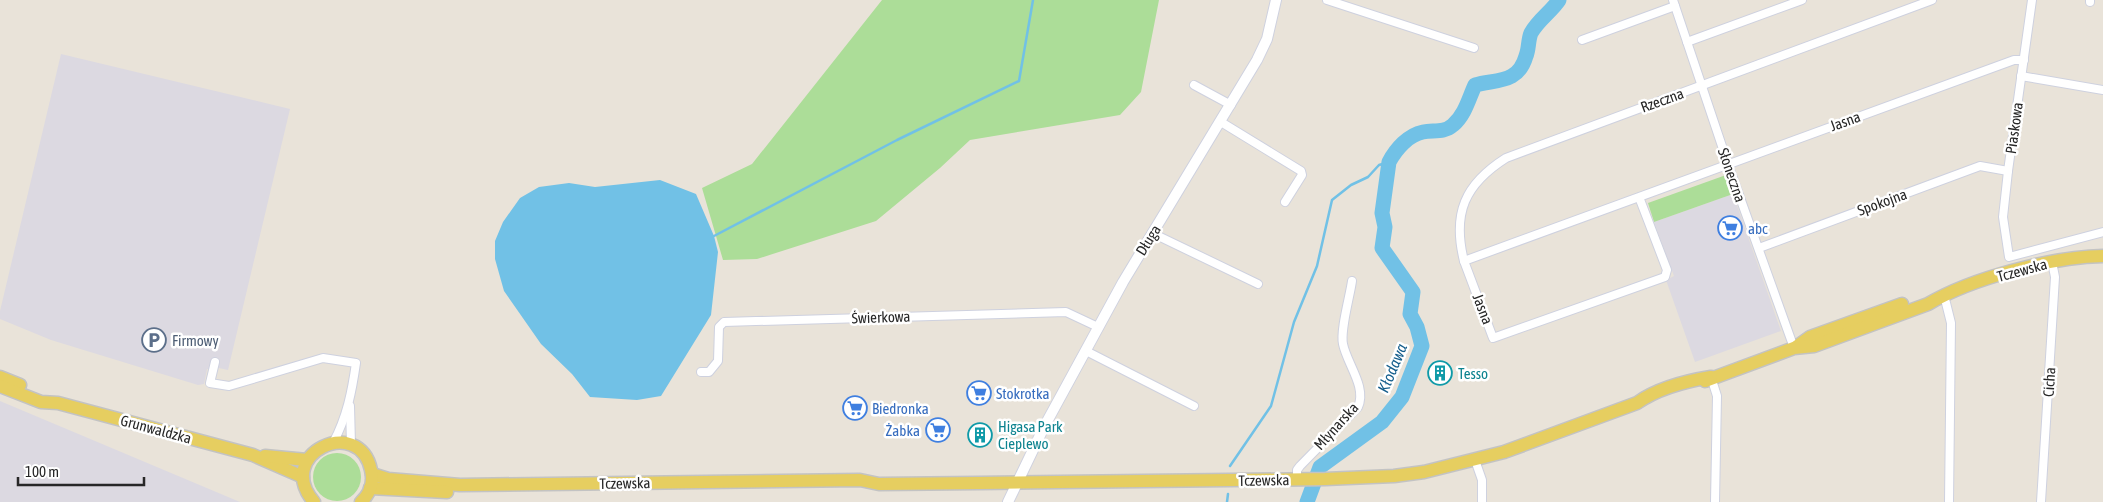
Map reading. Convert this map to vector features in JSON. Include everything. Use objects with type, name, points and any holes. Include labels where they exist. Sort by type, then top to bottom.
[{"type":"main road","name":"Tczewska","points":[[365,498],[859,488],[879,484],[1325,480],[1416,473],[1475,460],[1637,403],[1650,403],[1696,386],[1711,377],[1794,348],[1810,337],[1926,296],[1944,295],[1996,276],[2052,262],[2080,256],[2103,256]]},
{"type":"main road","name":"Grunwaldzka","points":[[0,377],[44,394],[58,403]]},
{"type":"main road","name":"Grunwaldzka","points":[[0,386],[41,402],[58,403],[253,455],[303,477]]},
{"type":"main road","points":[[314,502],[304,487],[303,477],[308,460],[318,449],[333,443],[351,445],[366,457],[372,474],[365,498]]},
{"type":"main road","name":"Grunwaldzka","points":[[253,455],[308,460]]},
{"type":"main road","name":"Tczewska","points":[[372,474],[388,479],[460,485],[860,480],[879,484]]},
{"type":"street","name":"Długa","points":[[1008,502],[1044,426],[1098,327],[1152,233],[1221,122],[1263,49],[1276,0]]},
{"type":"street","points":[[1327,0],[1474,48]]},
{"type":"street","points":[[1687,42],[1802,0]]},
{"type":"street","name":"Rzeczna","points":[[1464,261],[1459,238],[1460,213],[1479,180],[1495,165],[1516,154],[1932,0]]},
{"type":"street","name":"Piaskowa","points":[[2032,0],[2003,217],[2009,257],[2103,232]]},
{"type":"street","points":[[1582,40],[1674,3]]},
{"type":"street","name":"Słoneczna","points":[[1674,3],[1728,164],[1794,348]]},
{"type":"street","name":"Jasna","points":[[1639,197],[1667,270],[1665,276],[1493,338],[1464,261],[1728,164],[2014,60],[2024,60]]},
{"type":"street","points":[[2021,76],[2103,90]]},
{"type":"street","points":[[1194,85],[1231,105]]},
{"type":"street","points":[[1221,122],[1301,171],[1302,175],[1285,202]]},
{"type":"street","name":"Spokojna","points":[[1758,248],[1980,166],[2008,171]]},
{"type":"street","points":[[1152,233],[1258,284]]},
{"type":"street","name":"Cicha","points":[[2041,502],[2055,278],[2052,262]]},
{"type":"street","name":"Młynarska","points":[[1301,480],[1297,470],[1300,466],[1358,407],[1360,402],[1360,390],[1342,338],[1352,281]]},
{"type":"street","points":[[1944,295],[1951,323],[1949,502]]},
{"type":"street","name":"Świerkowa","points":[[701,372],[709,372],[718,361],[719,327],[724,322],[1066,312],[1098,327]]},
{"type":"street","points":[[1086,351],[1194,406]]},
{"type":"street","points":[[215,362],[210,383],[229,386],[323,358],[356,363],[350,399],[340,430],[333,443]]},
{"type":"street","points":[[1711,377],[1717,396],[1714,502]]},
{"type":"street","points":[[350,399],[351,445]]},
{"type":"street","points":[[1475,460],[1482,480],[1482,502]]},
{"type":"shaded area","points":[[61,54],[290,109],[228,370],[210,366],[207,369],[204,384],[198,385],[51,340],[0,319],[0,311]]},
{"type":"shaded area","points":[[1733,194],[1781,331],[1695,362],[1666,280],[1674,276],[1654,222]]},
{"type":"shaded area","points":[[0,401],[240,502],[0,502]]},
{"type":"green space","points":[[882,0],[1159,0],[1141,92],[1120,115],[970,140],[940,168],[876,221],[757,259],[723,260],[702,188],[752,164]]},
{"type":"green space","points":[[1726,175],[1733,194],[1654,222],[1648,203]]},
{"type":"green space","points":[[332,453],[342,453],[351,457],[357,463],[361,477],[357,491],[351,497],[342,501],[332,501],[323,497],[317,491],[313,482],[313,472],[317,463],[323,457]]},
{"type":"water","points":[[660,180],[696,194],[714,236],[718,252],[711,315],[661,396],[637,400],[590,397],[572,374],[541,344],[504,291],[495,259],[495,241],[503,222],[520,198],[539,187],[569,183],[595,187]]},
{"type":"waterway","points":[[714,236],[897,140],[1019,81],[1033,0]]},
{"type":"waterway","name":"Kłodawa","points":[[1307,502],[1320,467],[1382,422],[1402,397],[1422,346],[1417,327],[1410,314],[1413,292],[1382,248],[1385,227],[1382,213],[1389,162],[1395,152],[1412,136],[1423,132],[1450,128],[1464,111],[1475,85],[1506,79],[1518,72],[1527,53],[1531,33],[1559,0]]},
{"type":"waterway","name":"Kłodawa","points":[[1230,466],[1271,406],[1294,322],[1317,266],[1332,200],[1351,185],[1368,177],[1379,165],[1389,162]]},
{"type":"waterway","name":"Kłodawa","points":[[1227,502],[1228,494]]},
{"type":"place","name":"abc","points":[[1730,228]]},
{"type":"place","name":"Firmowy","points":[[154,340]]},
{"type":"place","name":"Tesso","points":[[1440,373]]},
{"type":"place","name":"Stokrotka","points":[[979,393]]},
{"type":"place","name":"Biedronka","points":[[855,408]]},
{"type":"place","name":"Żabka","points":[[938,430]]},
{"type":"place","name":"Higasa Park Cieplewo","points":[[980,435]]}]
